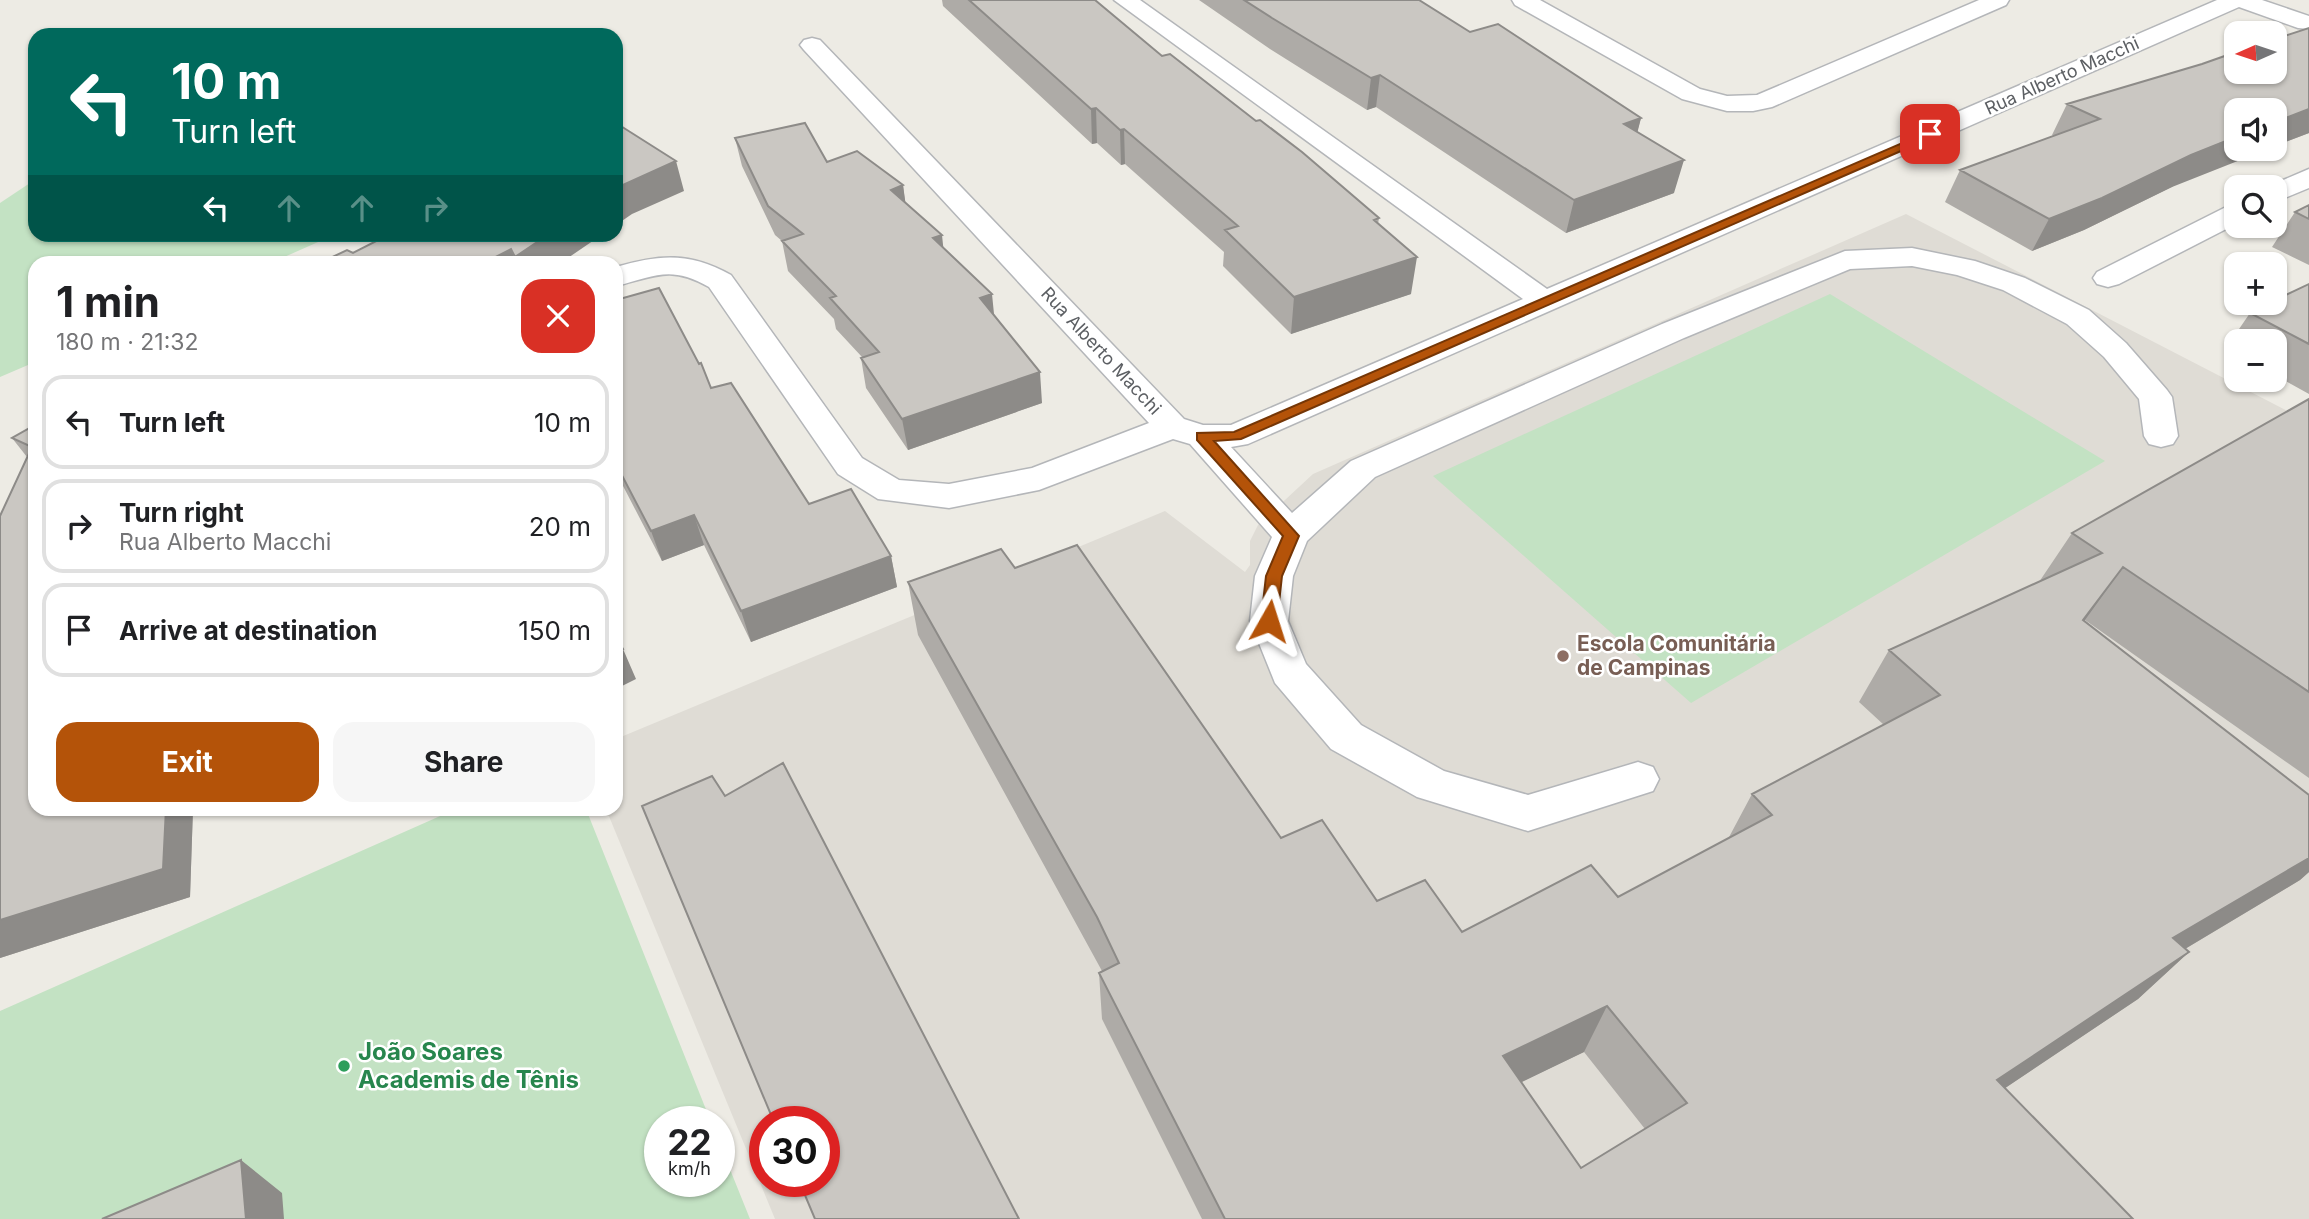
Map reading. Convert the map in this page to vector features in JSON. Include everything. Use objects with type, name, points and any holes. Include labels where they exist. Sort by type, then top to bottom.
[{"type":"street","points":[[1125,0],[1546,302]]},
{"type":"street","points":[[1523,0],[1692,94],[1716,103],[1742,106],[1763,102],[1998,0]]},
{"type":"street","points":[[2238,0],[2306,23]]},
{"type":"street","name":"Rua Alberto Macchi","points":[[812,45],[1187,432],[1236,436],[2238,0]]},
{"type":"street","points":[[2287,188],[2309,177]]},
{"type":"street","points":[[2108,278],[2224,219]]},
{"type":"street","points":[[1638,779],[1528,813],[1432,785],[1346,737],[1289,672],[1269,621],[1274,576],[1291,536],[1363,469],[1673,331],[1845,260],[1912,257],[1964,267],[2014,284],[2078,317],[2115,350],[2155,397],[2161,436]]},
{"type":"street","points":[[623,274],[635,270],[668,266],[696,268],[720,281],[850,466],[891,491],[949,496],[1039,478],[1187,432],[1291,536]]},
{"type":"shaded area","name":"Escola Comunitária de Campinas","points":[[1906,214],[2224,378],[2224,392],[2251,392],[2309,422],[2309,1219],[775,1219],[766,1197],[840,1197],[840,1106],[749,1106],[749,1156],[735,1122],[735,1106],[728,1106],[609,816],[623,816],[623,736],[1165,511],[1245,572],[1250,565],[1250,541],[1258,525],[1313,474]]},
{"type":"green space","points":[[28,184],[28,242],[318,242],[287,256],[28,256],[28,365],[0,377],[0,203]]},
{"type":"green space","points":[[1830,294],[2105,461],[1691,703],[1433,476]]},
{"type":"green space","name":"João Soares Academis de Tênis","points":[[440,816],[589,816],[705,1106],[644,1106],[644,1197],[735,1197],[735,1182],[750,1219],[0,1219],[0,1011]]},
{"type":"building","points":[[969,0],[1095,0],[1162,56],[1170,54],[1256,121],[1260,120],[1302,152],[1379,218],[1374,220],[1417,257],[1294,297],[1225,230],[1238,226],[1124,129],[1120,130],[1096,108],[1091,109]]},
{"type":"building","points":[[1244,0],[1419,0],[1470,32],[1498,24],[1641,118],[1624,124],[1684,160],[1574,200],[1380,75],[1371,78]]},
{"type":"building","points":[[2309,28],[2309,109],[2287,117],[2287,98],[2224,98],[2224,142],[2102,198],[2049,219],[1960,170],[2100,119],[2067,104],[2224,56],[2224,84],[2287,84],[2287,35]]},
{"type":"building","points":[[805,123],[827,162],[857,151],[903,185],[891,190],[942,235],[933,238],[992,294],[980,298],[1040,372],[902,419],[861,358],[879,352],[830,298],[836,296],[782,241],[803,234],[768,206],[735,138]]},
{"type":"building","points":[[623,127],[676,161],[623,185]]},
{"type":"building","points":[[2309,205],[2309,219],[2295,212]]},
{"type":"building","points":[[374,242],[537,242],[516,256],[511,249],[498,256],[334,256],[347,250],[353,253]]},
{"type":"building","points":[[2309,284],[2309,344],[2287,332],[2287,329],[2280,329],[2254,315],[2287,315],[2287,294]]},
{"type":"building","points":[[659,288],[699,364],[701,363],[711,388],[731,383],[809,504],[851,489],[891,556],[741,611],[694,515],[651,531],[623,477],[623,298]]},
{"type":"building","points":[[2309,399],[2309,692],[2123,567],[2083,620],[2309,795],[2309,858],[2173,938],[2189,952],[1997,1080],[2133,1219],[1225,1219],[1099,973],[1119,963],[1097,917],[908,582],[1001,549],[1015,568],[1077,545],[1281,838],[1322,820],[1377,901],[1425,880],[1462,932],[1591,865],[1618,897],[1772,815],[1752,794],[1940,695],[1889,650],[2102,553],[2072,533]],"holes":[[[1607,1006],[1687,1103],[1581,1168],[1503,1056]]]},
{"type":"building","points":[[28,429],[28,445],[12,438]]},
{"type":"building","points":[[28,456],[28,816],[166,816],[163,869],[0,920],[0,516]]},
{"type":"building","points":[[783,763],[1019,1219],[815,1219],[806,1197],[840,1197],[840,1106],[767,1106],[642,806],[712,776],[725,796]]},
{"type":"building","points":[[241,1160],[246,1219],[102,1219]]},
{"type":"place","name":"Escola Comunitária de Campinas","points":[[1563,656]]},
{"type":"place","name":"João Soares Academis de Tênis","points":[[344,1066]]},
{"type":"route","points":[[1269,621],[1274,576],[1291,536],[1202,436],[1236,436],[1930,134]]}]
